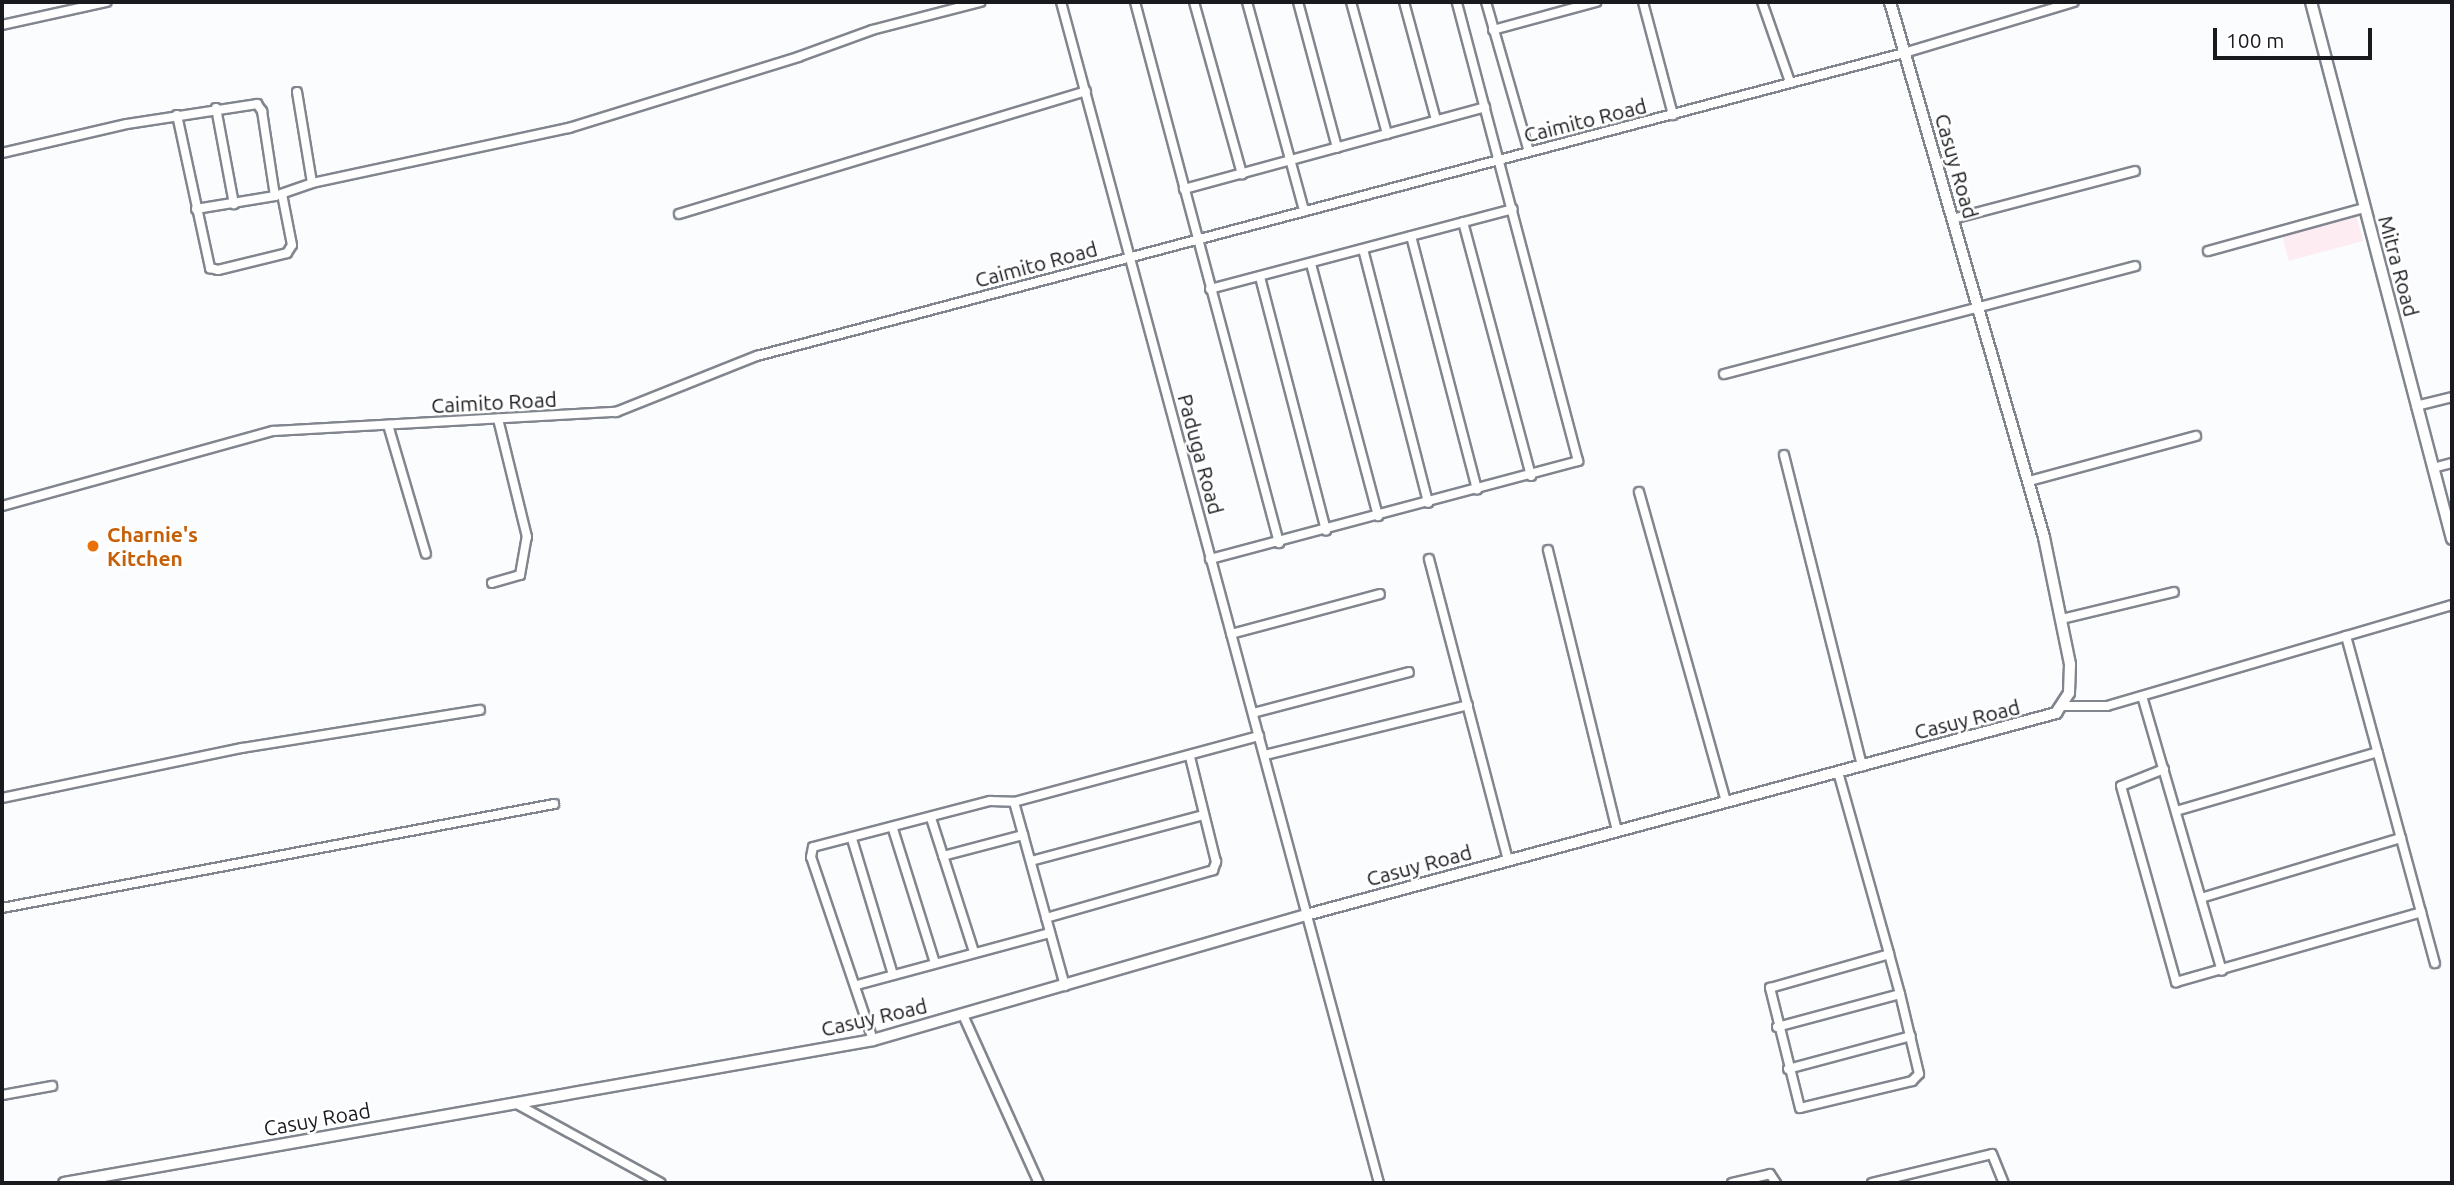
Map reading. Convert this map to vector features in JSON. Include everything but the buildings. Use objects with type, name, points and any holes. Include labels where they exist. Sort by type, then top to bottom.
[{"type":"street","points":[[2,25],[107,2]]},
{"type":"street","points":[[196,209],[279,195],[312,183],[569,128],[872,30],[980,2]]},
{"type":"street","name":"Paduga Road","points":[[1061,2],[1379,1183]]},
{"type":"street","points":[[1135,2],[1279,543]]},
{"type":"street","points":[[1194,2],[1242,174]]},
{"type":"street","points":[[1247,2],[1304,211]]},
{"type":"street","points":[[1297,2],[1337,148]]},
{"type":"street","points":[[1351,2],[1387,134]]},
{"type":"street","points":[[1404,2],[1436,120]]},
{"type":"street","points":[[1210,559],[1531,477],[1574,464],[1579,457],[1457,2]]},
{"type":"street","points":[[1486,2],[1529,152]]},
{"type":"street","points":[[1493,30],[1596,2]]},
{"type":"street","points":[[1643,2],[1673,115]]},
{"type":"street","points":[[1762,2],[1790,82]]},
{"type":"street","name":"Casuy Road","points":[[64,1183],[873,1040],[1306,915],[2033,722],[2063,706],[2071,674],[2062,619],[2029,481],[1889,2]]},
{"type":"street","name":"Caimito Road","points":[[2,506],[262,433],[626,409],[757,356],[1904,53],[2074,2]]},
{"type":"street","name":"Mitra Road","points":[[2311,2],[2452,534]]},
{"type":"street","points":[[679,214],[1086,91]]},
{"type":"street","points":[[297,92],[312,183]]},
{"type":"street","points":[[2,153],[177,116],[216,108],[251,103],[260,107],[292,245],[287,253],[218,270],[207,265],[177,116]]},
{"type":"street","points":[[1184,189],[1485,107]]},
{"type":"street","points":[[216,108],[234,204]]},
{"type":"street","points":[[1952,219],[2135,171]]},
{"type":"street","points":[[2208,251],[2364,208]]},
{"type":"street","points":[[1210,289],[1513,209]]},
{"type":"street","points":[[1463,222],[1531,477]]},
{"type":"street","points":[[1411,236],[1477,490]]},
{"type":"street","points":[[1363,249],[1428,503]]},
{"type":"street","points":[[1311,264],[1378,516]]},
{"type":"street","points":[[1724,374],[2135,266]]},
{"type":"street","points":[[1260,277],[1326,531]]},
{"type":"street","points":[[2416,406],[2452,397]]},
{"type":"street","points":[[492,583],[520,575],[527,537],[498,419]]},
{"type":"street","points":[[388,425],[426,554]]},
{"type":"street","points":[[2029,481],[2196,436]]},
{"type":"street","points":[[1784,455],[1862,766]]},
{"type":"street","points":[[2433,468],[2452,463]]},
{"type":"street","points":[[1639,492],[1726,802]]},
{"type":"street","points":[[1548,550],[1617,831]]},
{"type":"street","points":[[1429,559],[1508,861]]},
{"type":"street","points":[[2062,619],[2174,592]]},
{"type":"street","points":[[1231,634],[1380,594]]},
{"type":"street","points":[[2063,706],[2099,708],[2452,606]]},
{"type":"street","points":[[2346,636],[2435,963]]},
{"type":"street","points":[[1253,713],[1409,672]]},
{"type":"street","points":[[2142,696],[2222,971]]},
{"type":"street","points":[[1265,755],[1468,705]]},
{"type":"street","points":[[2,798],[242,748],[480,710]]},
{"type":"street","points":[[873,1040],[857,985],[810,853],[813,847],[996,800],[1013,802],[1190,757],[1259,736]]},
{"type":"street","points":[[2176,811],[2378,752]]},
{"type":"street","points":[[1046,918],[1213,870],[1216,862],[1190,757]]},
{"type":"street","points":[[2164,769],[2127,780],[2122,790],[2175,980],[2183,983],[2421,912]]},
{"type":"street","points":[[1838,772],[1889,954],[1911,1037],[1916,1078],[1809,1109],[1797,1103],[1769,992],[1772,985],[1889,954]]},
{"type":"street","points":[[1013,802],[1065,986]]},
{"type":"street","points":[[2,908],[554,804]]},
{"type":"street","points":[[1031,861],[1204,815]]},
{"type":"street","points":[[931,818],[974,951]]},
{"type":"street","points":[[893,828],[935,963]]},
{"type":"street","points":[[943,856],[1023,835]]},
{"type":"street","points":[[2201,898],[2401,838]]},
{"type":"street","points":[[852,839],[894,975]]},
{"type":"street","points":[[857,985],[974,951],[1050,933]]},
{"type":"street","points":[[1777,1027],[1900,994]]},
{"type":"street","points":[[963,1015],[1039,1183]]},
{"type":"street","points":[[1788,1069],[1911,1037]]},
{"type":"street","points":[[2,1095],[52,1086]]},
{"type":"street","points":[[515,1104],[662,1183]]},
{"type":"street","points":[[1872,1183],[1987,1154],[1996,1156],[2004,1183]]},
{"type":"street","points":[[1732,1183],[1770,1174],[1776,1183]]},
{"type":"shaded area","points":[[2356,214],[2363,241],[2289,261],[2282,234]]},
{"type":"place","name":"Charnie's Kitchen","points":[[93,546]]}]
